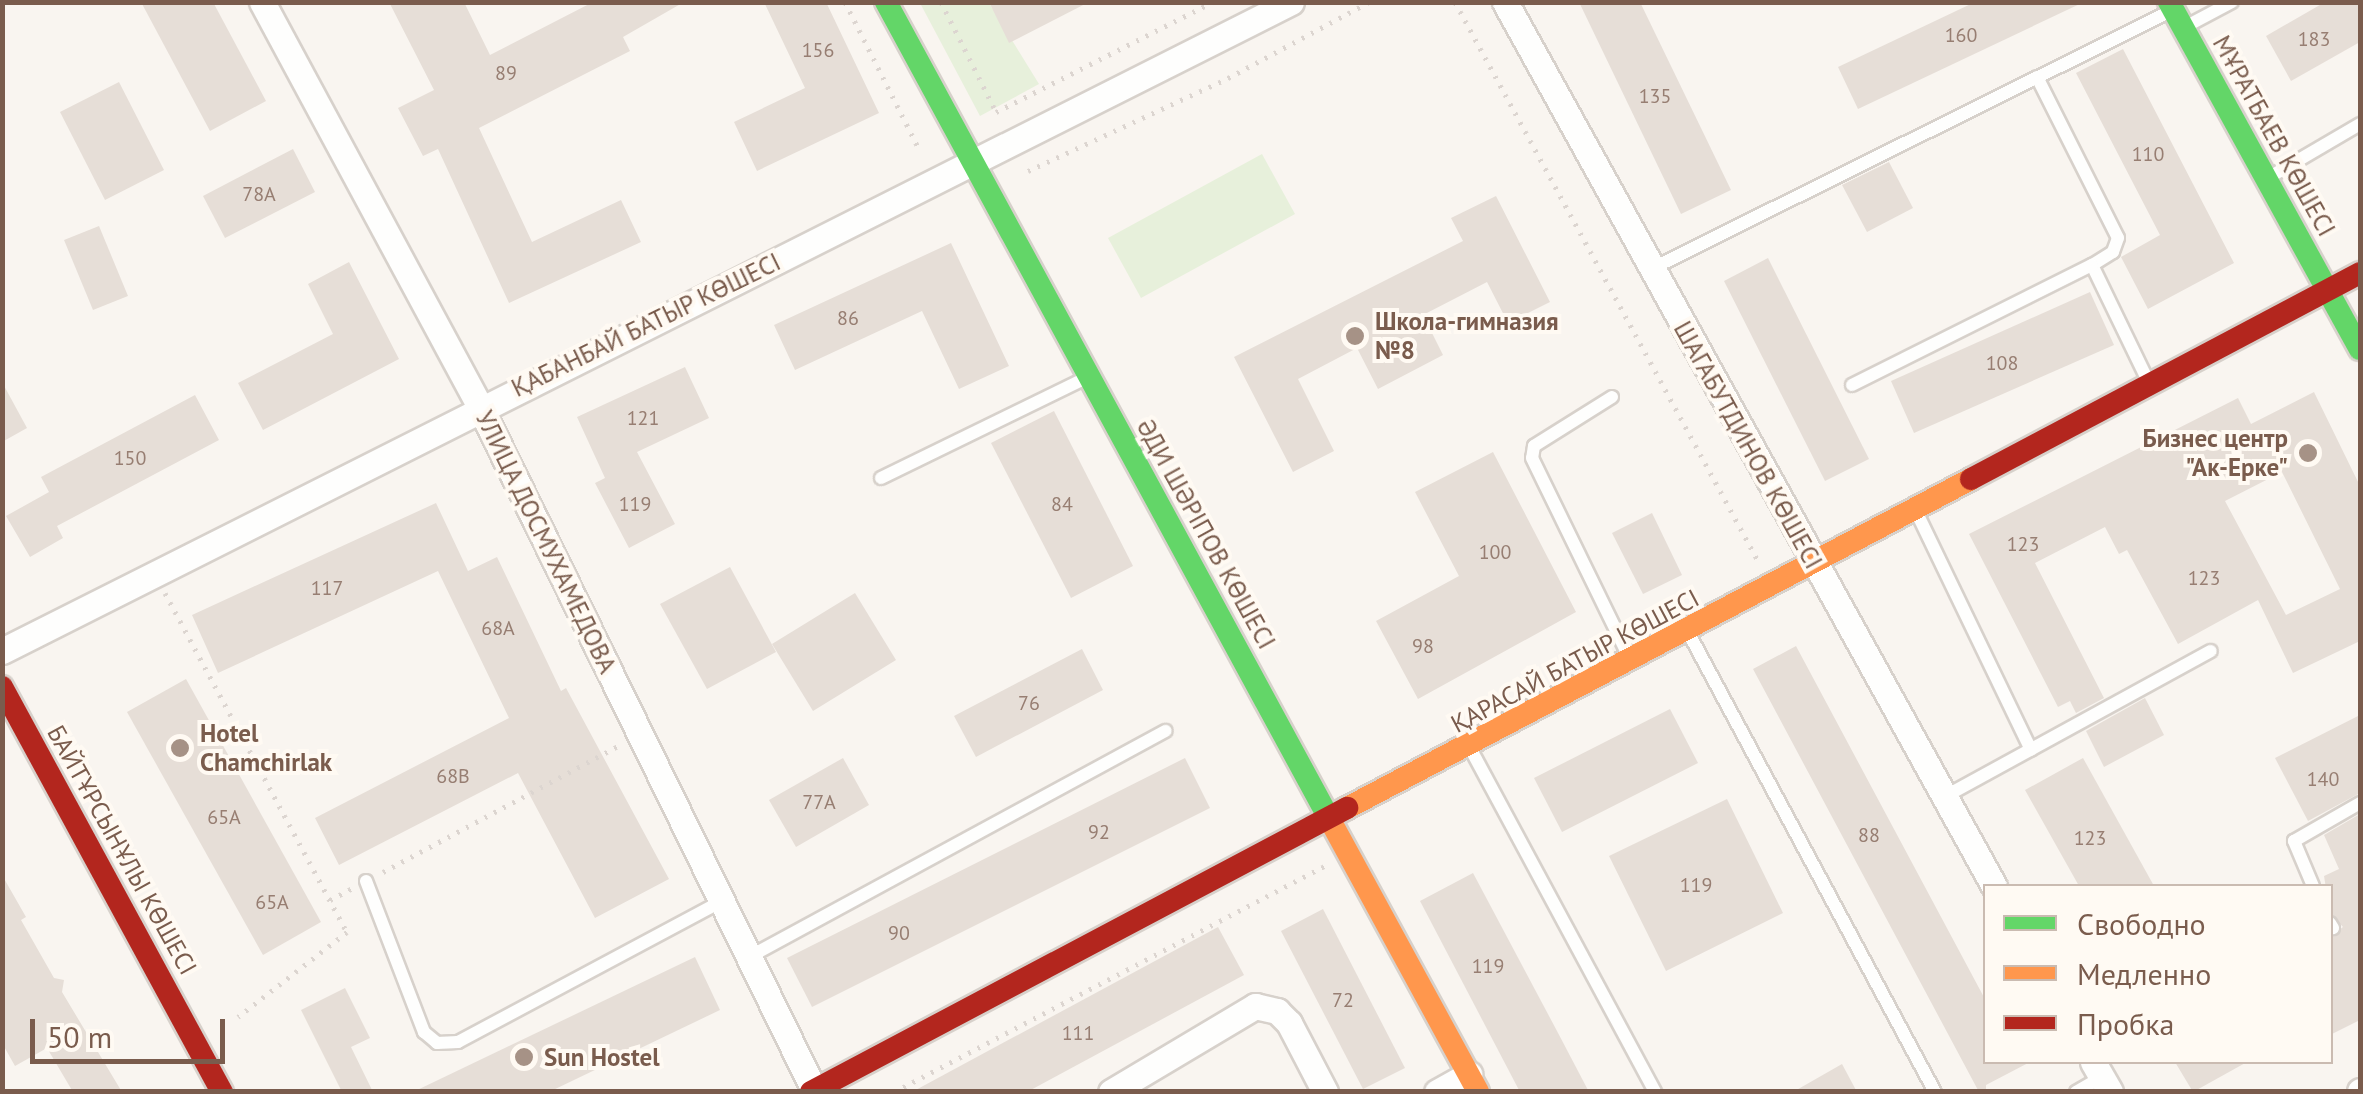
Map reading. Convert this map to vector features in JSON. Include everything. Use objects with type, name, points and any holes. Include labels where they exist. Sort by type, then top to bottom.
[{"type":"street","name":"УЛИЦА ДОСМУХАМЕДОВА","points":[[262,2],[480,407],[812,1091]]},
{"type":"street","name":"ӘДИ ШӘРІПОВ КӨШЕСІ","points":[[886,2],[1474,1083]]},
{"type":"street","name":"ҚАБАНБАЙ БАТЫР КӨШЕСІ","points":[[2,651],[1291,2]]},
{"type":"street","name":"ШАГАБУТДИНОВ КӨШЕСІ","points":[[1504,2],[1993,884]]},
{"type":"street","name":"МҰРАТБАЕВ КӨШЕСІ","points":[[2175,13],[2360,350]]},
{"type":"street","name":"ҚАРАСАЙ БАТЫР КӨШЕСІ","points":[[812,1091],[1332,822],[2360,273]]},
{"type":"street","name":"БАЙТҰРСЫНҰЛЫ КӨШЕСІ","points":[[2,687],[222,1092]]},
{"type":"street","points":[[1111,1092],[1255,1006],[1277,1011],[1289,1024],[1325,1092]]},
{"type":"street","points":[[1437,1092],[1474,1083]]},
{"type":"lane","points":[[1651,270],[2037,77],[2175,13],[2232,2]]},
{"type":"lane","points":[[1852,385],[2113,252],[2118,238],[2037,77]]},
{"type":"lane","points":[[2266,178],[2360,124]]},
{"type":"lane","points":[[2092,265],[2151,385]]},
{"type":"lane","points":[[882,478],[1088,376]]},
{"type":"lane","points":[[1612,397],[1534,446],[1532,458],[1632,662]]},
{"type":"lane","points":[[1916,511],[2031,750]]},
{"type":"lane","points":[[1688,632],[1934,1092]]},
{"type":"lane","points":[[1944,797],[2211,652]]},
{"type":"lane","points":[[748,956],[1166,731]]},
{"type":"lane","points":[[1470,748],[1656,1092]]},
{"type":"lane","points":[[2311,884],[2294,841],[2360,803]]},
{"type":"lane","points":[[366,881],[424,1032],[438,1043],[458,1042],[722,901]]},
{"type":"lane","points":[[2076,1092],[2101,1077]]},
{"type":"path","points":[[845,2],[920,150]]},
{"type":"path","points":[[941,2],[996,112],[1213,2]]},
{"type":"path","points":[[1028,170],[1228,78],[1369,2]]},
{"type":"path","points":[[1455,2],[1758,561]]},
{"type":"path","points":[[154,572],[347,932],[238,1016]]},
{"type":"path","points":[[330,900],[640,734]]},
{"type":"path","points":[[894,1092],[1349,854]]},
{"type":"green space","points":[[920,3],[989,3],[1039,84],[980,116]]},
{"type":"green space","points":[[1262,154],[1295,214],[1141,298],[1108,238]]},
{"type":"building","points":[[141,2],[213,2],[266,101],[210,131]]},
{"type":"building","points":[[389,2],[464,2],[490,55],[593,2],[684,2],[623,37],[630,51],[479,128],[532,242],[621,200],[641,242],[509,303],[438,149],[423,156],[398,108],[434,90]]},
{"type":"building","points":[[764,2],[826,2],[879,113],[757,171],[734,122],[805,88]]},
{"type":"building","points":[[989,2],[1089,2],[1009,43]]},
{"type":"building","points":[[1579,2],[1640,2],[1731,190],[1681,214]]},
{"type":"building","points":[[1975,2],[2084,2],[1858,109],[1838,67]]},
{"type":"building","points":[[2325,2],[2360,2],[2360,42],[2291,81],[2266,36]]},
{"type":"building","points":[[2123,49],[2234,263],[2148,309],[2121,257],[2160,235],[2076,73]]},
{"type":"building","points":[[119,82],[164,170],[105,200],[60,112]]},
{"type":"building","points":[[293,149],[315,192],[225,238],[203,196]]},
{"type":"building","points":[[1889,162],[1913,208],[1867,232],[1842,185]]},
{"type":"building","name":"Школа-гимназия №8","points":[[1496,196],[1550,302],[1508,323],[1487,282],[1423,315],[1443,355],[1378,389],[1357,348],[1298,379],[1334,451],[1293,472],[1234,357],[1463,241],[1451,218]]},
{"type":"building","points":[[99,226],[128,296],[93,310],[64,240]]},
{"type":"building","points":[[951,243],[1009,366],[959,389],[922,311],[795,370],[774,325]]},
{"type":"building","points":[[1768,258],[1869,459],[1825,481],[1724,281]]},
{"type":"building","points":[[349,262],[399,359],[263,430],[238,383],[333,334],[308,284]]},
{"type":"building","points":[[2090,292],[2114,345],[1914,433],[1891,381]]},
{"type":"building","points":[[685,367],[709,418],[637,452],[675,524],[629,548],[595,483],[605,478],[577,417]]},
{"type":"building","points":[[2,382],[27,428],[2,442]]},
{"type":"building","points":[[2314,392],[2360,486],[2360,641],[2293,673],[2258,600],[2178,644],[2127,550],[2119,554],[2105,527],[2035,563],[2104,698],[2076,713],[2070,701],[2058,707],[1969,534],[2238,398],[2251,424]],"holes":[[[2282,472],[2340,589],[2286,615],[2225,501]]]},
{"type":"building","points":[[195,395],[219,440],[57,526],[63,538],[30,557],[6,516],[49,492],[41,477]]},
{"type":"building","points":[[1054,411],[1133,566],[1071,598],[991,443]]},
{"type":"building","points":[[1493,452],[1576,612],[1418,699],[1376,621],[1459,576],[1415,492]]},
{"type":"building","points":[[436,503],[468,571],[497,557],[561,691],[566,688],[669,879],[595,918],[518,773],[339,865],[315,818],[509,718],[438,571],[218,673],[192,615]]},
{"type":"building","points":[[1652,513],[1682,575],[1643,594],[1612,533]]},
{"type":"building","points":[[730,567],[776,652],[707,689],[660,604]]},
{"type":"building","points":[[855,593],[896,660],[813,711],[772,644]]},
{"type":"building","points":[[1796,646],[1983,995],[1983,1064],[2026,1064],[1986,1085],[1986,1092],[1979,1092],[1753,669]]},
{"type":"building","points":[[1082,649],[1103,690],[976,757],[954,716]]},
{"type":"building","points":[[186,679],[321,922],[263,955],[127,712]]},
{"type":"building","points":[[2145,698],[2164,735],[2104,767],[2086,731]]},
{"type":"building","points":[[1670,709],[1698,763],[1562,832],[1534,778]]},
{"type":"building","points":[[2360,715],[2360,793],[2308,821],[2275,758]]},
{"type":"building","points":[[843,758],[869,805],[796,847],[769,800]]},
{"type":"building","points":[[1185,758],[1210,808],[812,1007],[787,958]]},
{"type":"building","points":[[2083,758],[2153,884],[2078,884],[2025,790]]},
{"type":"building","points":[[1727,799],[1783,913],[1666,971],[1609,856]]},
{"type":"building","points":[[2360,814],[2360,1020],[2333,1034],[2333,935],[2343,927],[2333,916],[2333,884],[2325,884],[2324,876],[2339,869],[2324,835]]},
{"type":"building","points":[[1473,873],[1589,1092],[1520,1092],[1420,901]]},
{"type":"building","points":[[2,875],[26,917],[21,920],[54,978],[64,980],[62,992],[122,1092],[73,1092],[47,1048],[15,1066],[2,1043]]},
{"type":"building","points":[[1323,909],[1405,1068],[1363,1089],[1281,931]]},
{"type":"building","points":[[1218,927],[1244,975],[1027,1092],[912,1092]]},
{"type":"building","points":[[695,957],[720,1010],[549,1092],[413,1092]]},
{"type":"building","points":[[345,988],[370,1038],[351,1047],[373,1092],[342,1092],[301,1010]]},
{"type":"building","points":[[1842,1064],[1857,1092],[1793,1092]]},
{"type":"building","points":[[2176,1064],[2243,1064],[2193,1092]]},
{"type":"traffic: fast","points":[[886,2],[1331,822]]},
{"type":"traffic: fast","points":[[2169,2],[2360,349]]},
{"type":"traffic: slow","points":[[1347,808],[1971,479]]},
{"type":"traffic: slow","points":[[1331,822],[1478,1092]]},
{"type":"traffic: jam","points":[[1971,479],[2360,273]]},
{"type":"traffic: jam","points":[[2,687],[222,1092]]},
{"type":"traffic: jam","points":[[811,1092],[1347,808]]},
{"type":"place","name":"Школа-гимназия №8","points":[[1355,336]]},
{"type":"place","name":"Бизнес центр \"Ак-Ерке\"","points":[[2308,453]]},
{"type":"place","name":"Hotel Chamchirlak","points":[[180,748]]},
{"type":"place","name":"Sun Hostel","points":[[524,1057]]}]
